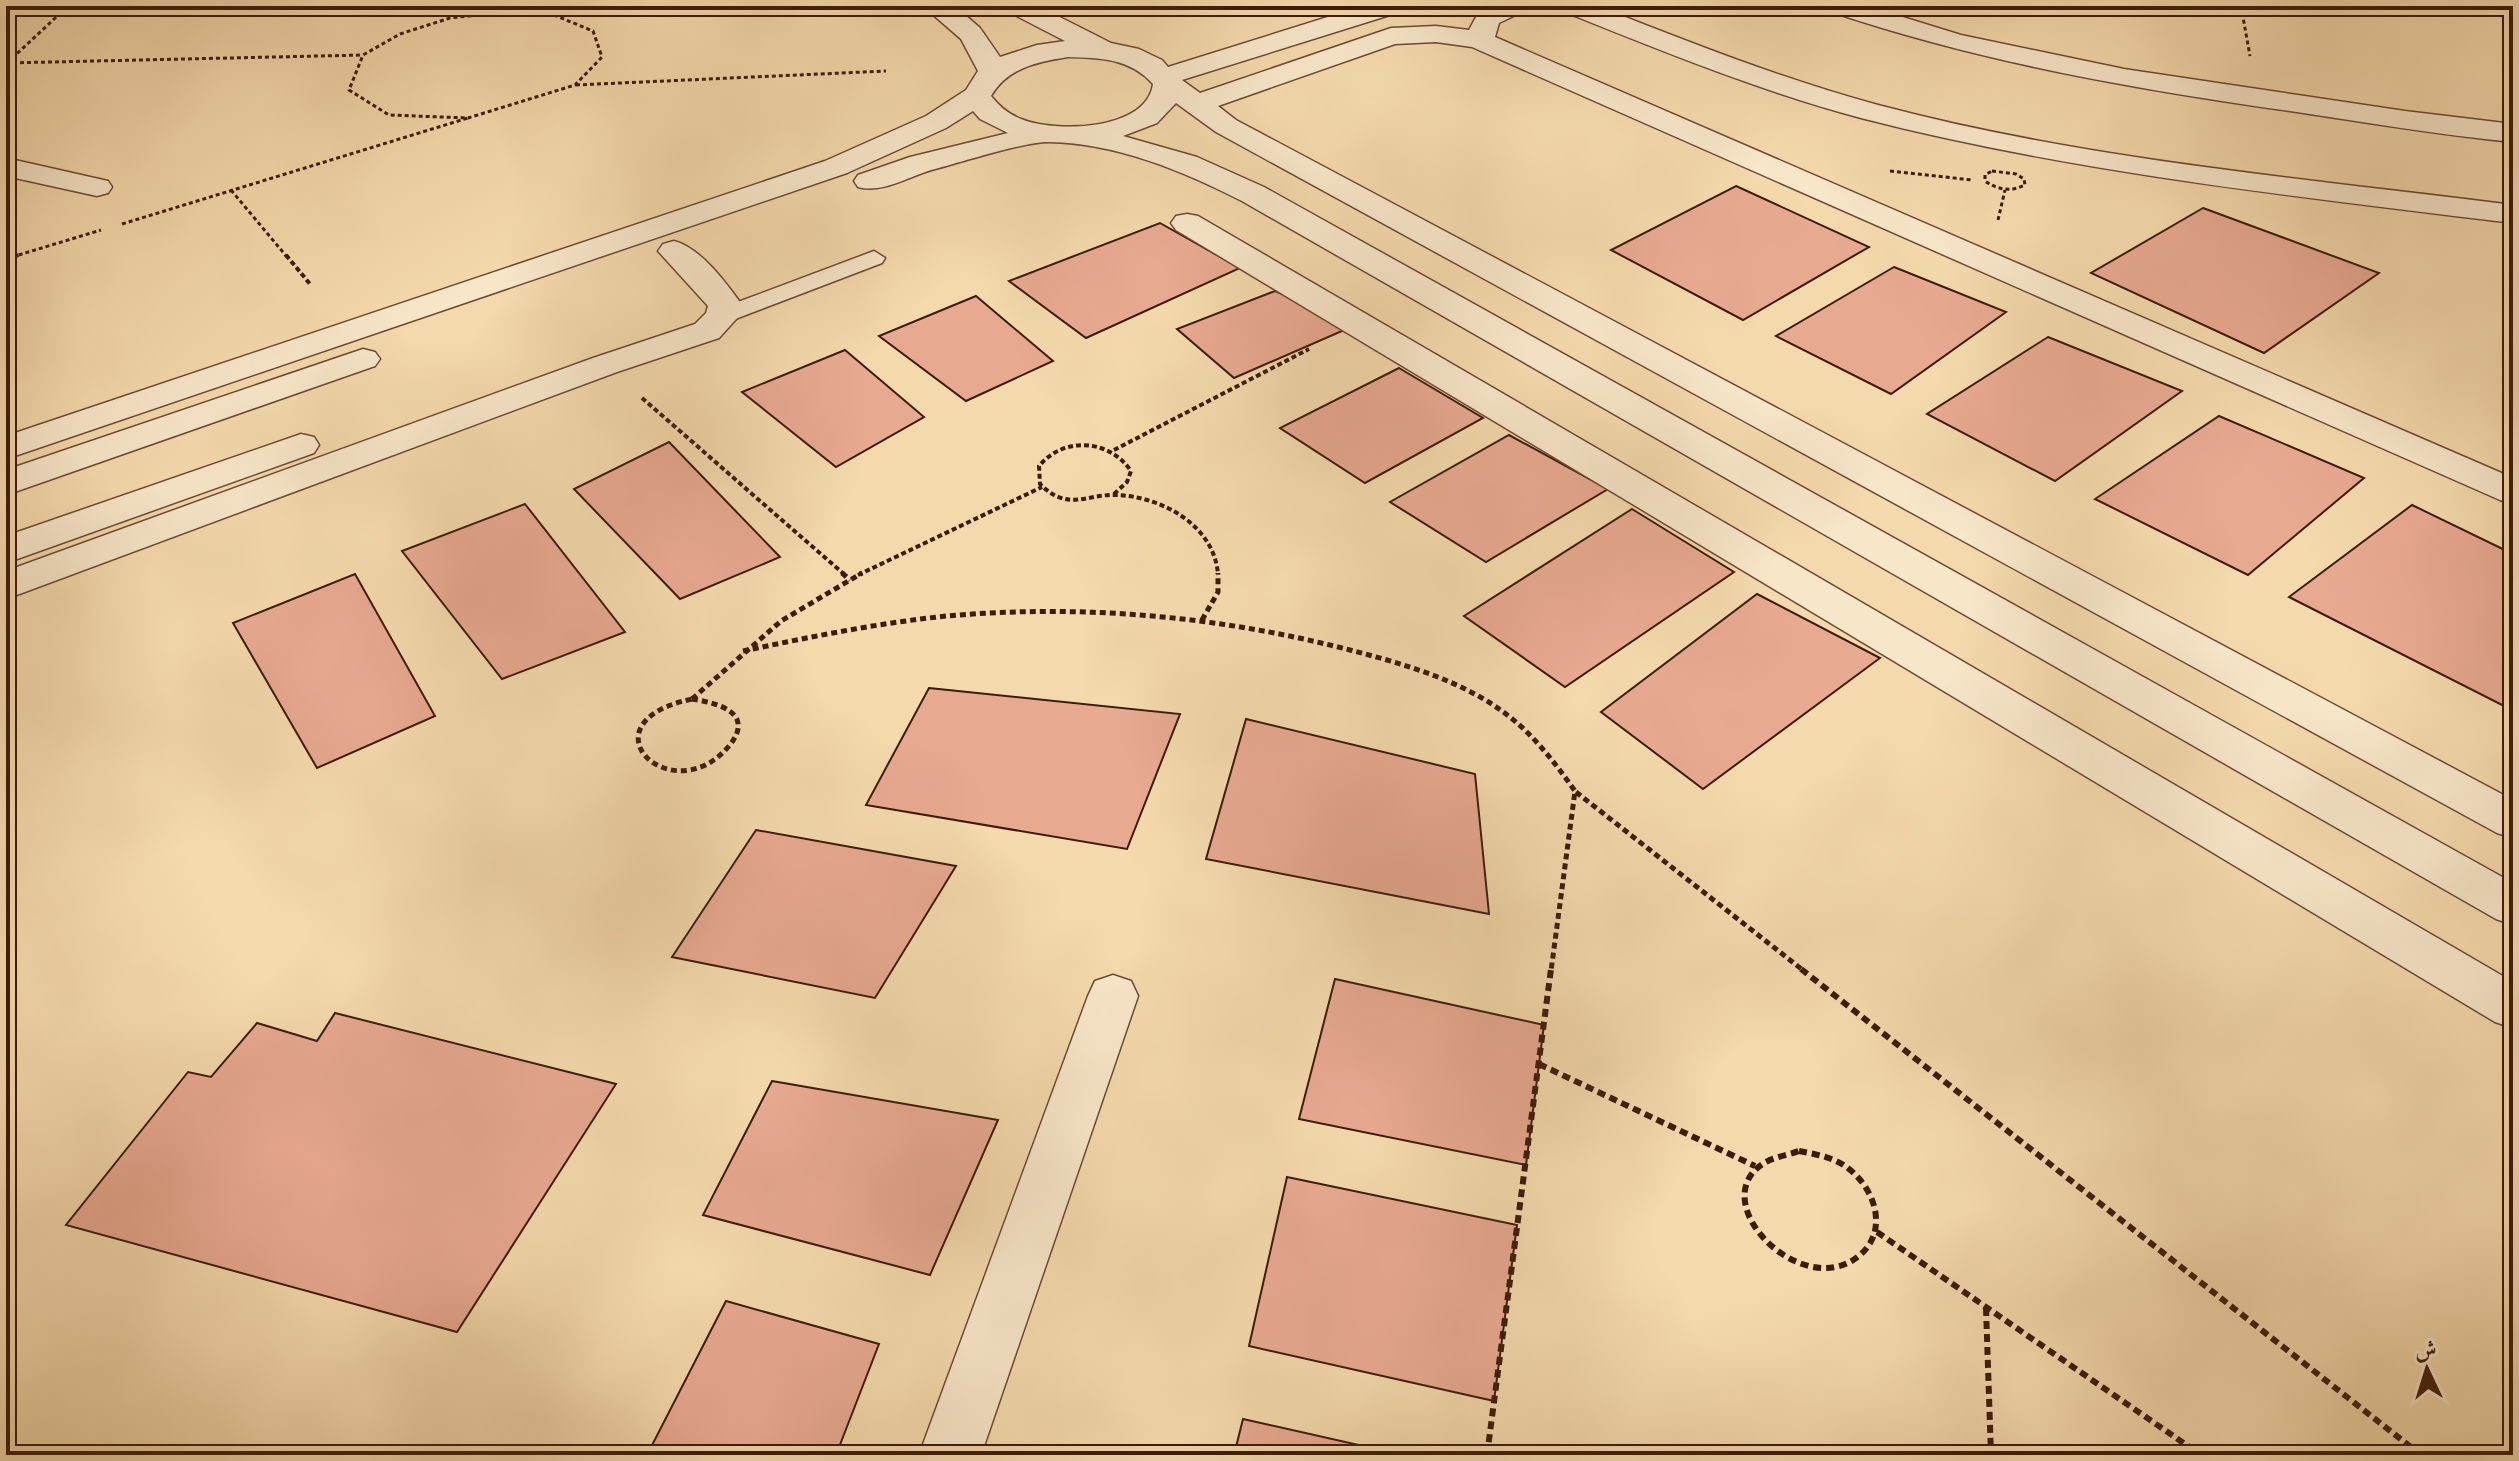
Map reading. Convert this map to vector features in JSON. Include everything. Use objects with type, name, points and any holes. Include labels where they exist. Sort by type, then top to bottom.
[{"type":"street","points":[[936,6],[959,19],[981,43],[982,109],[996,120],[1017,128],[1140,147],[1201,167],[2513,906]]},
{"type":"street","points":[[1018,6],[1103,50]]},
{"type":"street","points":[[6,483],[921,163],[1058,134],[1112,129],[1144,117],[1175,88],[1269,44],[1391,6]]},
{"type":"street","points":[[1481,41],[1480,29],[1490,17],[1513,6]]},
{"type":"street","points":[[1574,6],[1752,76],[1952,132],[2128,164],[2513,214]]},
{"type":"street","points":[[1841,6],[1891,24],[1995,51],[2120,77],[2508,122]]},
{"type":"street","points":[[1909,6],[2008,39],[2118,63],[2254,80],[2508,122]]},
{"type":"street","points":[[1175,88],[1310,64],[1391,36],[1420,32],[1452,34],[1481,41],[2513,492]]},
{"type":"street","points":[[1269,44],[1310,64]]},
{"type":"street","points":[[6,448],[836,167],[936,122],[1022,57],[1061,50],[1103,50],[1130,56],[1150,65],[1226,126],[2513,821]]},
{"type":"street","points":[[6,167],[97,187]]},
{"type":"street","points":[[1187,223],[2513,1007]]},
{"type":"street","points":[[674,251],[720,307]]},
{"type":"street","points":[[1365,328],[1439,299]]},
{"type":"street","points":[[6,586],[605,365],[707,331],[720,307]]},
{"type":"street","points":[[6,550],[720,307]]},
{"type":"street","points":[[950,1455],[1113,996]]},
{"type":"lane","points":[[720,307],[874,258]]},
{"type":"path","points":[[6,63],[68,6]]},
{"type":"path","points":[[538,6],[593,31],[602,57],[575,85]]},
{"type":"path","points":[[2241,6],[2254,80]]},
{"type":"path","points":[[6,63],[363,55],[400,34],[450,18],[505,12],[554,15]]},
{"type":"path","points":[[6,55],[15,54]]},
{"type":"path","points":[[363,55],[349,90],[389,115],[470,118]]},
{"type":"path","points":[[6,259],[575,85],[886,71]]},
{"type":"path","points":[[231,190],[310,284]]},
{"type":"path","points":[[1114,450],[1365,328]]},
{"type":"path","points":[[605,365],[850,580]]},
{"type":"path","points":[[1114,494],[1127,482],[1131,471],[1126,459],[1114,450],[1080,444],[1048,455],[1039,466],[1037,477],[1042,487],[1055,496],[1074,501],[1114,494],[1160,504],[1195,525],[1217,554],[1219,587],[1202,620]]},
{"type":"path","points":[[692,699],[727,705],[737,715],[740,727],[735,742],[723,755],[685,770],[649,764],[638,753],[636,740],[641,726],[654,713],[671,704],[692,699],[743,651],[794,613],[850,580],[1042,487]]},
{"type":"path","points":[[743,651],[860,627],[975,614],[1090,611],[1202,620],[1320,641],[1436,675],[1493,705],[1540,743],[1575,791],[2421,1455]]},
{"type":"path","points":[[1487,1455],[1575,791]]},
{"type":"path","points":[[1539,1064],[1755,1166]]},
{"type":"path","points":[[1799,1151],[1825,1156],[1847,1168],[1866,1187],[1877,1210],[1877,1232],[1867,1251],[1848,1264],[1823,1268],[1796,1263],[1771,1249],[1753,1229],[1744,1206],[1746,1184],[1755,1166],[1775,1154],[1799,1151]]},
{"type":"path","points":[[1877,1232],[2201,1455]]},
{"type":"path","points":[[1986,1307],[1991,1455]]},
{"type":"building","points":[[1736,186],[1869,247],[1743,320],[1611,250]]},
{"type":"building","points":[[2203,208],[2379,273],[2264,353],[2091,273]]},
{"type":"building","points":[[1160,223],[1240,268],[1086,338],[1009,281]]},
{"type":"building","points":[[1894,267],[2006,312],[1891,394],[1776,336]]},
{"type":"building","points":[[1275,291],[1358,324],[1234,378],[1177,329]]},
{"type":"building","points":[[976,296],[1053,361],[966,401],[879,336]]},
{"type":"building","points":[[2048,337],[2182,391],[2055,481],[1927,414]]},
{"type":"building","points":[[845,350],[924,417],[836,467],[742,392]]},
{"type":"building","points":[[1399,368],[1483,418],[1365,483],[1280,428]]},
{"type":"building","points":[[2219,416],[2364,478],[2248,575],[2095,499]]},
{"type":"building","points":[[1509,435],[1608,489],[1486,562],[1390,502]]},
{"type":"building","points":[[669,442],[780,557],[680,599],[574,489]]},
{"type":"building","points":[[525,504],[625,632],[502,679],[402,551]]},
{"type":"building","points":[[2412,505],[2513,554],[2513,703],[2508,708],[2289,597]]},
{"type":"building","points":[[1632,509],[1734,572],[1565,687],[1464,616]]},
{"type":"building","points":[[355,574],[435,716],[317,768],[233,623]]},
{"type":"building","points":[[1757,594],[1880,658],[1703,789],[1601,712]]},
{"type":"building","points":[[929,688],[1180,714],[1127,849],[866,805]]},
{"type":"building","points":[[1246,719],[1475,774],[1489,914],[1206,859]]},
{"type":"building","points":[[756,830],[956,866],[875,998],[672,957]]},
{"type":"building","points":[[1335,979],[1544,1025],[1526,1165],[1299,1119]]},
{"type":"building","points":[[335,1013],[616,1084],[457,1332],[66,1225],[188,1072],[211,1077],[257,1023],[317,1041]]},
{"type":"building","points":[[772,1081],[998,1120],[930,1275],[703,1215]]},
{"type":"building","points":[[1287,1177],[1517,1225],[1494,1401],[1249,1346]]},
{"type":"building","points":[[726,1301],[879,1344],[836,1455],[647,1455]]},
{"type":"building","points":[[1243,1419],[1403,1455],[1234,1455]]}]
